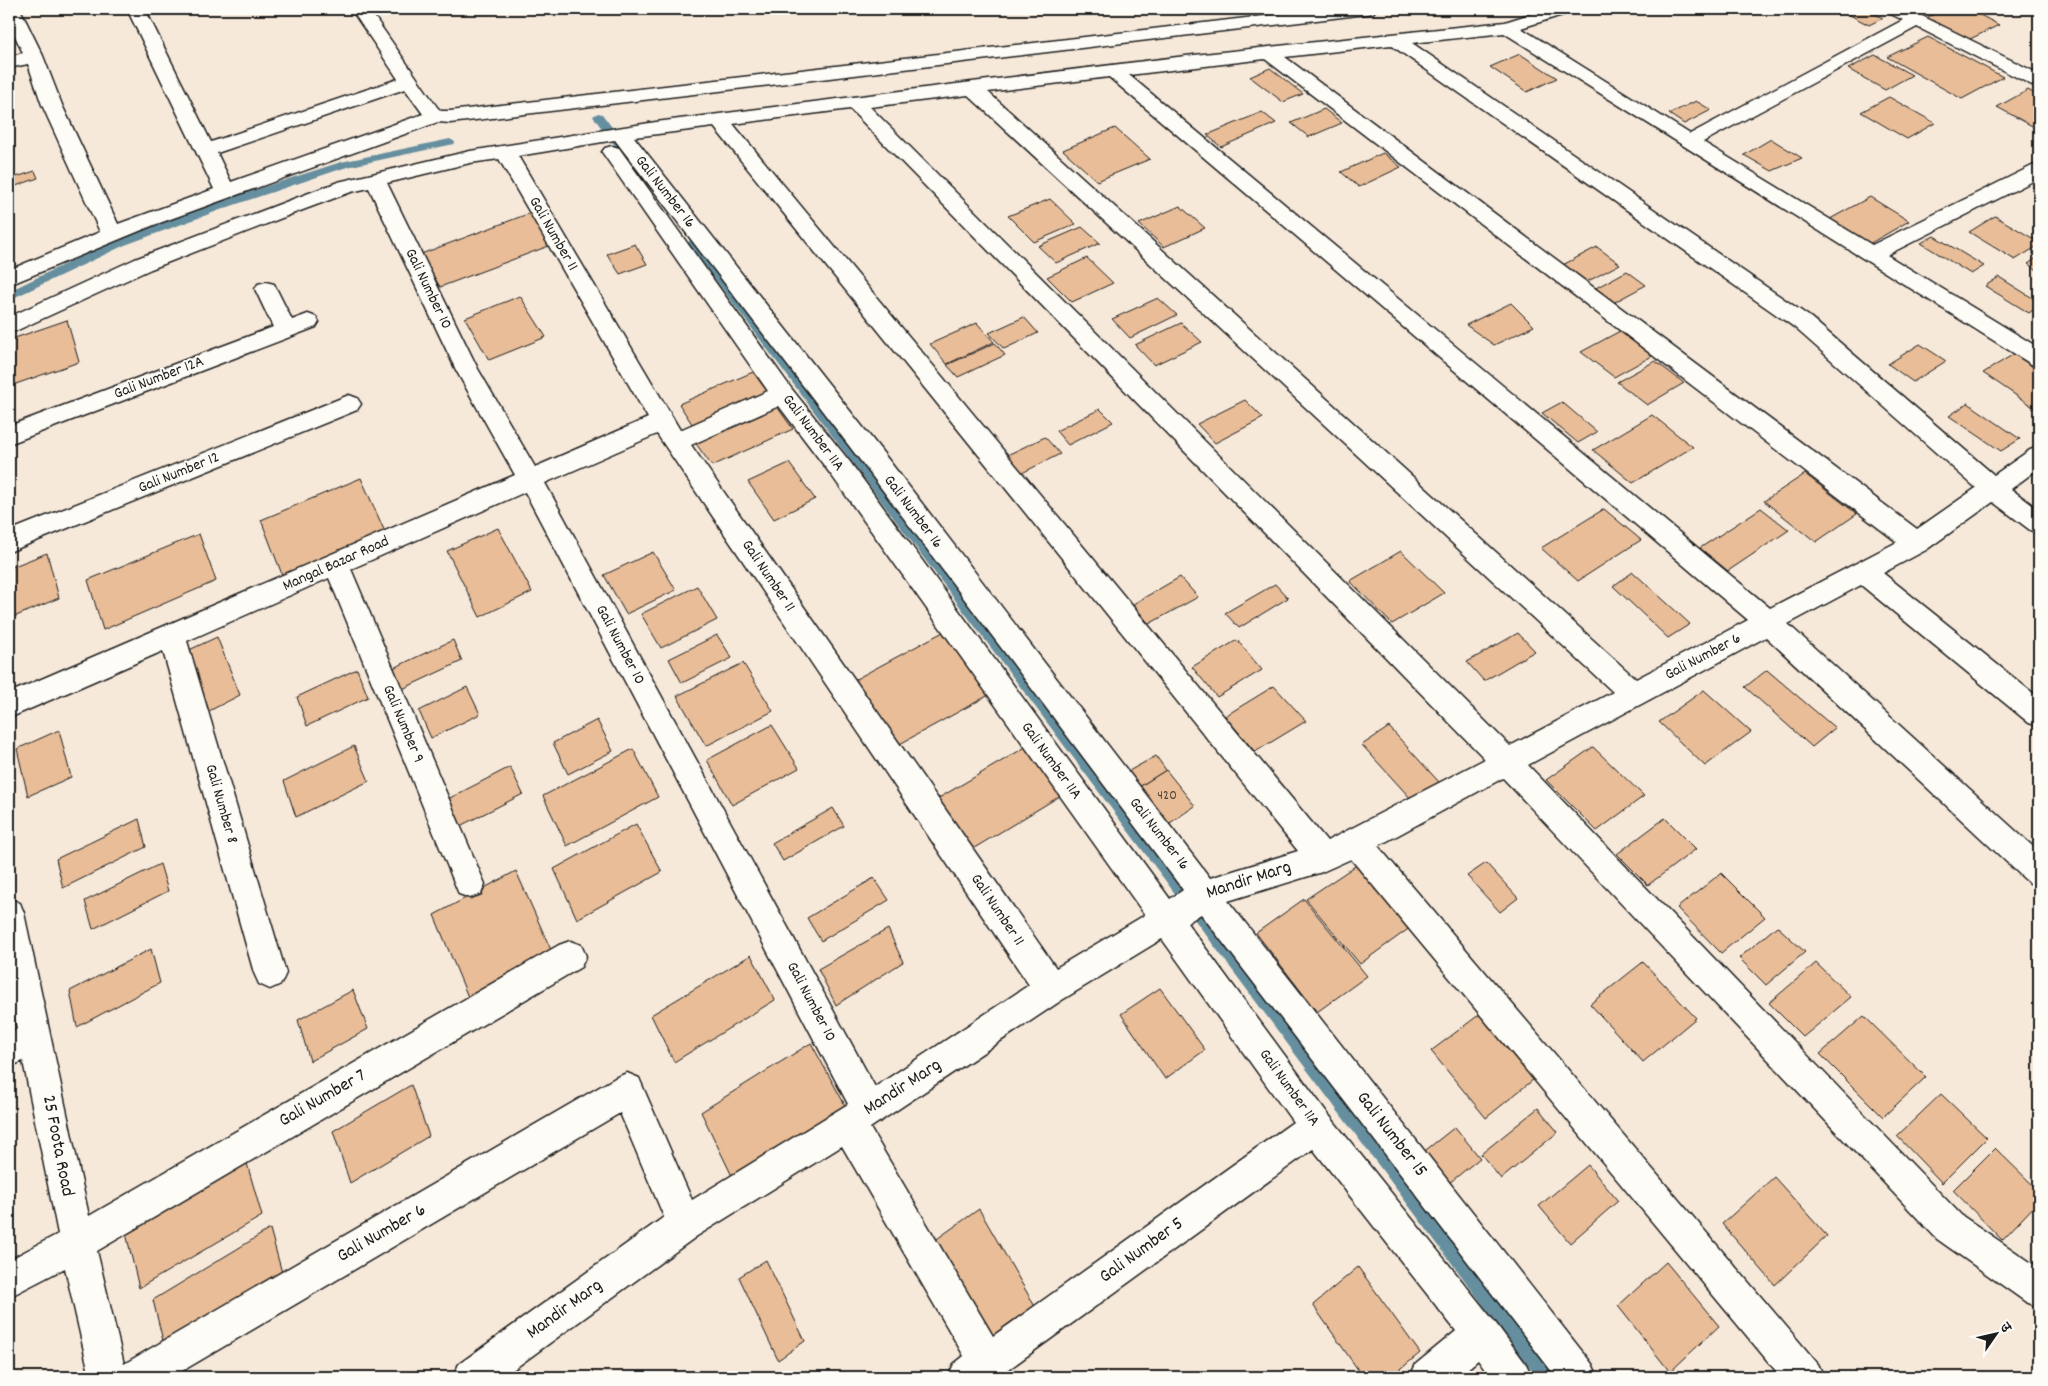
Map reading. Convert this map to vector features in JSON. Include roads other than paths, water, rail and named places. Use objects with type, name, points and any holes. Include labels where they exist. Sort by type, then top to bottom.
[{"type":"street","points":[[11,9],[34,56],[52,105],[112,235]]},
{"type":"street","points":[[136,9],[226,192]]},
{"type":"street","points":[[360,9],[430,111],[436,116]]},
{"type":"street","points":[[9,278],[112,235],[436,116],[474,115],[1367,9]]},
{"type":"street","points":[[9,326],[71,296],[199,241],[345,187],[470,156],[718,120],[972,88],[1269,52],[1507,26],[1563,9]]},
{"type":"street","points":[[1895,9],[2039,81]]},
{"type":"street","points":[[1689,142],[1916,20]]},
{"type":"street","points":[[1507,26],[1689,142],[2039,358]]},
{"type":"street","points":[[1394,39],[1802,322],[1994,489],[2039,523]]},
{"type":"street","points":[[1269,52],[1917,542]]},
{"type":"street","points":[[9,63],[34,56]]},
{"type":"street","points":[[1113,71],[1768,622],[2039,872]]},
{"type":"street","points":[[206,150],[410,82]]},
{"type":"street","points":[[972,88],[1634,694]]},
{"type":"street","points":[[855,103],[1507,762],[1949,1227],[2039,1288]]},
{"type":"street","points":[[718,120],[1322,858]]},
{"type":"street","name":"Gali Number 11A","points":[[610,135],[783,394],[841,469],[1316,1126],[1513,1377]]},
{"type":"street","name":"Gali Number 16","points":[[610,135],[875,461],[1204,894]]},
{"type":"street","name":"Gali Number 11","points":[[505,151],[669,432],[1051,990]]},
{"type":"street","points":[[1871,254],[2039,170]]},
{"type":"street","name":"Gali Number 10","points":[[374,179],[467,370],[530,479],[859,1117],[978,1370]]},
{"type":"street","points":[[266,289],[286,331]]},
{"type":"street","name":"Gali Number 12A","points":[[9,435],[308,322]]},
{"type":"street","name":"Mangal Bazar Road","points":[[9,706],[530,479],[783,394]]},
{"type":"street","name":"Gali Number 12","points":[[9,542],[349,404]]},
{"type":"street","name":"Gali Number 6","points":[[1356,842],[1917,542],[2039,456]]},
{"type":"street","name":"Gali Number 9","points":[[336,564],[470,884]]},
{"type":"street","points":[[1863,572],[2039,714]]},
{"type":"street","name":"Gali Number 8","points":[[172,635],[270,973]]},
{"type":"street","points":[[1356,842],[1804,1377]]},
{"type":"street","name":"Mandir Marg","points":[[472,1377],[685,1224],[859,1117],[1051,990],[1204,894],[1322,858],[1356,842]]},
{"type":"street","name":"Gali Number 15","points":[[1204,894],[1579,1377]]},
{"type":"street","name":"25 Foota Road","points":[[9,913],[22,1044],[77,1243],[109,1377]]},
{"type":"street","name":"Gali Number 7","points":[[9,1279],[77,1243],[570,956]]},
{"type":"street","name":"Gali Number 6","points":[[137,1377],[627,1090],[685,1224]]},
{"type":"street","name":"Gali Number 5","points":[[978,1370],[1316,1126]]},
{"type":"street","points":[[1429,1377],[1481,1334]]},
{"type":"waterway","points":[[598,116],[620,145]]},
{"type":"waterway","points":[[9,296],[121,242],[227,203],[345,164],[450,142]]},
{"type":"waterway","points":[[694,243],[1549,1377]]}]
